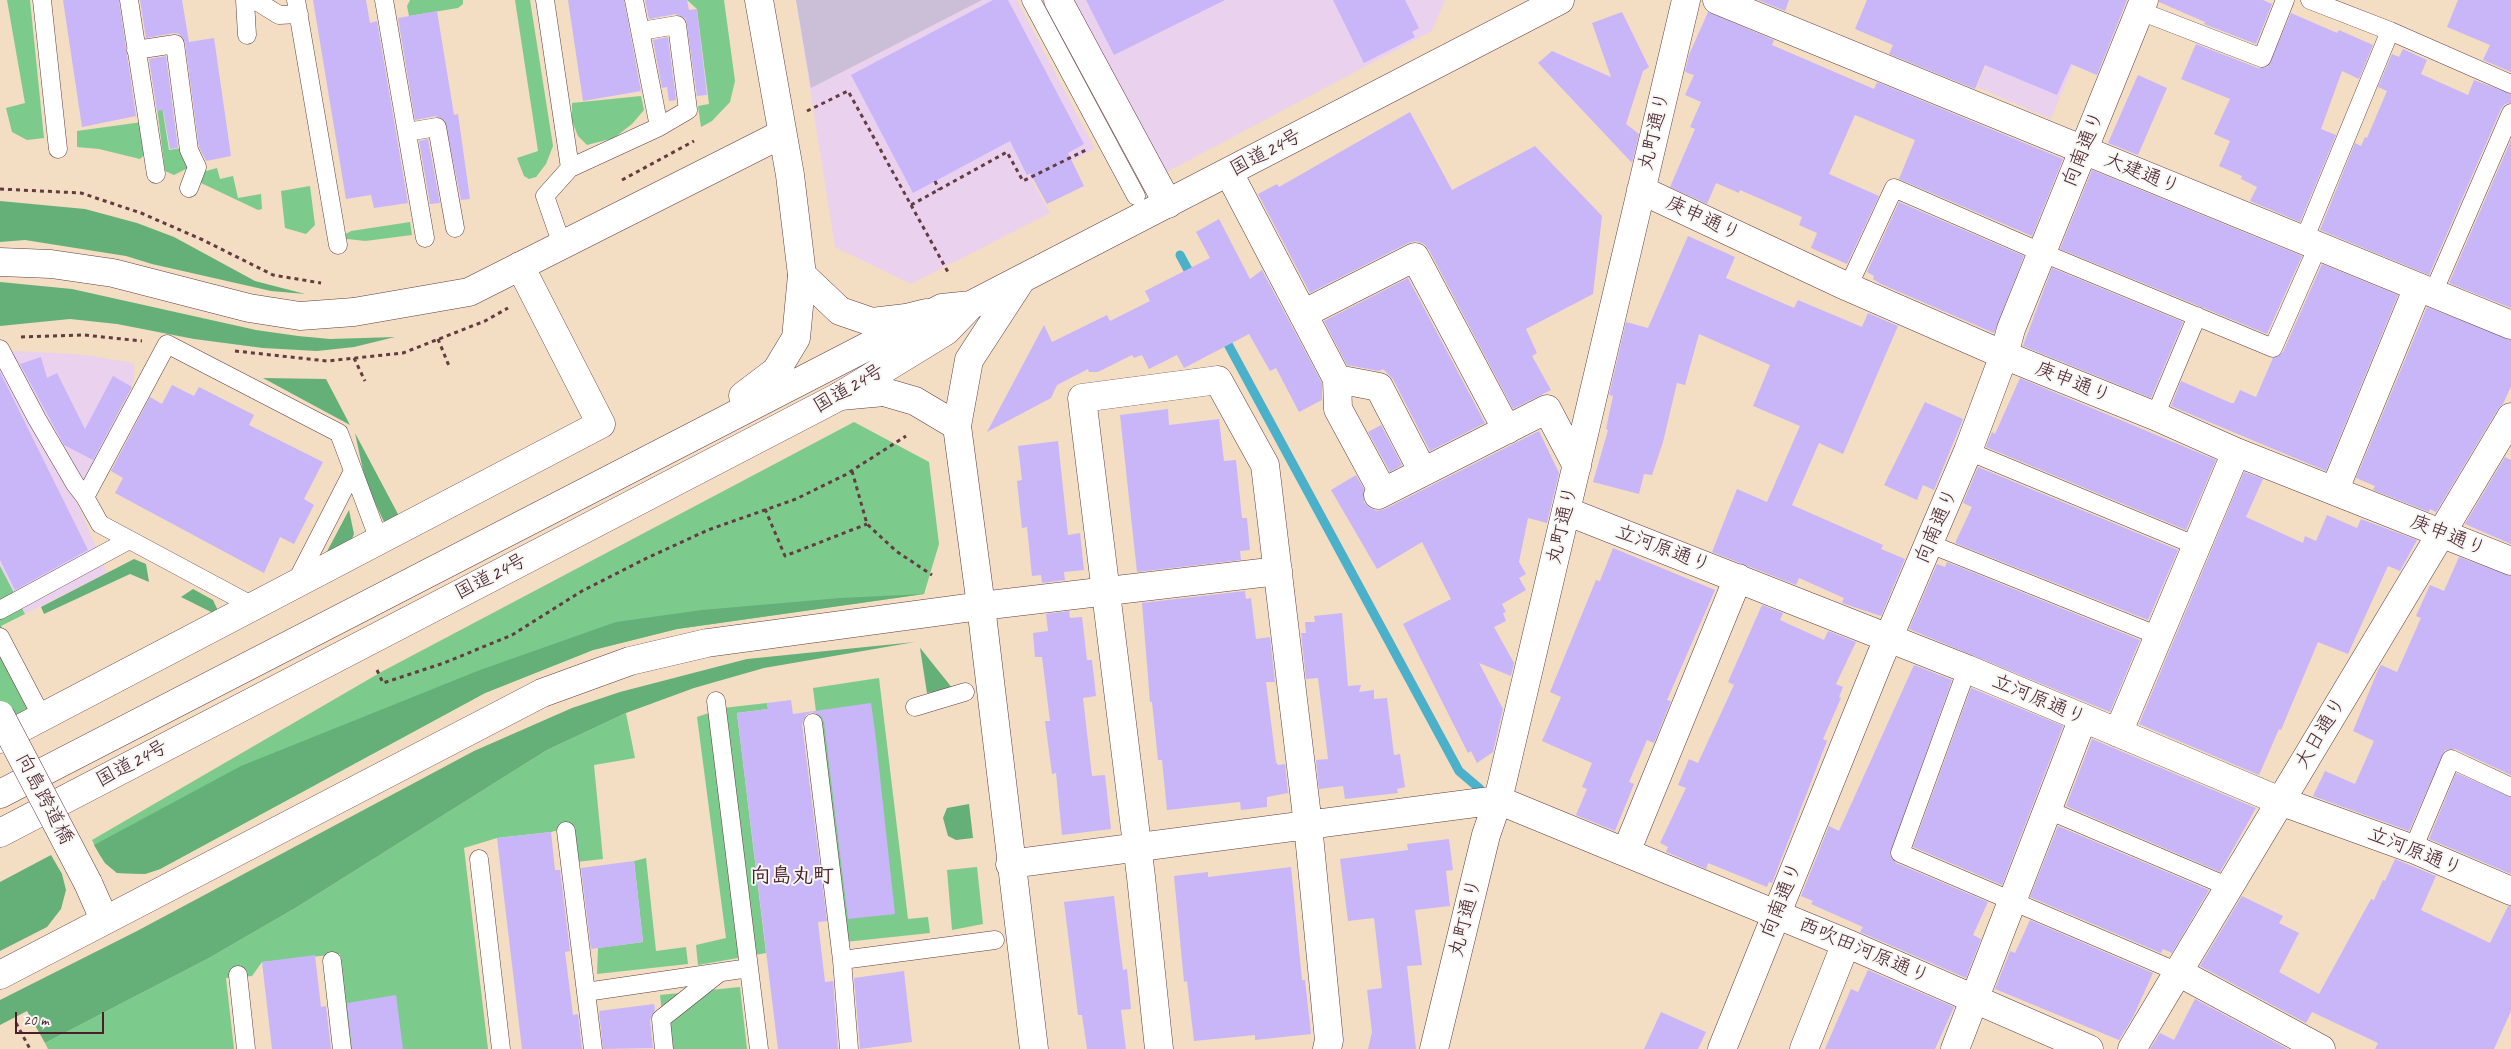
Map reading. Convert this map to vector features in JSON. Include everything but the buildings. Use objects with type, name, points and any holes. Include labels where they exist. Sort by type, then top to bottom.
[{"type":"main road","points":[[543,515],[580,484],[751,392],[776,372],[796,338],[802,275],[790,175],[759,0]]},
{"type":"main road","points":[[1058,0],[1168,204]]},
{"type":"main road","name":"国道24号","points":[[0,833],[840,396],[946,331],[971,305],[1560,0]]},
{"type":"main road","name":"丸町通り","points":[[1434,1049],[1486,835],[1498,800],[1686,0]]},
{"type":"main road","name":"大建通り","points":[[1717,0],[2511,325]]},
{"type":"main road","name":"向南通り","points":[[1722,1049],[1888,639],[1968,451],[2004,355],[2011,329],[2142,5]]},
{"type":"main road","points":[[0,262],[51,264],[113,273],[249,308],[300,316],[354,312],[469,292],[782,134]]},
{"type":"main road","points":[[1229,173],[1337,379],[1338,408],[1380,494],[1547,409],[1577,466]]},
{"type":"main road","name":"庚申通り","points":[[1642,190],[1848,287],[2004,355],[2155,416],[2236,452],[2334,489],[2440,534],[2511,561]]},
{"type":"main road","points":[[1303,314],[1415,257],[1507,430]]},
{"type":"main road","points":[[0,739],[601,424],[520,266]]},
{"type":"main road","points":[[802,275],[840,311],[872,322],[906,318],[942,308]]},
{"type":"main road","points":[[1022,279],[970,360],[956,426],[981,606],[1010,864],[1034,1049]]},
{"type":"main road","points":[[2334,489],[2426,290]]},
{"type":"main road","name":"国道24号","points":[[0,794],[942,308],[971,305]]},
{"type":"main road","points":[[1337,379],[1379,387],[1423,472]]},
{"type":"main road","points":[[1159,1049],[1138,847],[1082,398],[1218,380],[1265,465],[1308,825],[1329,1040],[1327,1049]]},
{"type":"main road","points":[[840,396],[884,392],[915,401],[956,426]]},
{"type":"main road","name":"大日通り","points":[[2132,1049],[2511,417]]},
{"type":"main road","points":[[2118,733],[2236,452]]},
{"type":"main road","name":"立河原通り","points":[[1566,511],[1966,669],[2280,801],[2413,849],[2511,891]]},
{"type":"main road","points":[[0,975],[104,919],[542,693],[630,661],[707,643],[1106,590],[1278,571]]},
{"type":"main road","points":[[1626,852],[1738,578]]},
{"type":"main road","name":"向島跨道橋","points":[[0,715],[88,883],[104,919]]},
{"type":"main road","points":[[1955,1049],[2083,718]]},
{"type":"main road","points":[[1010,864],[1498,800]]},
{"type":"main road","name":"西吹田河原通り","points":[[1498,800],[1846,943],[1976,998],[2089,1049]]},
{"type":"main road","points":[[1804,1049],[1846,943]]},
{"type":"main road","points":[[2178,972],[2320,1049]]},
{"type":"lane","points":[[42,0],[58,149]]},
{"type":"lane","points":[[128,0],[156,174]]},
{"type":"lane","points":[[245,0],[247,35]]},
{"type":"lane","points":[[255,0],[279,15],[297,7],[338,245]]},
{"type":"lane","points":[[384,0],[425,238]]},
{"type":"lane","points":[[545,0],[570,168]]},
{"type":"lane","points":[[634,0],[659,128]]},
{"type":"lane","points":[[1031,0],[1136,196]]},
{"type":"lane","points":[[2142,5],[2262,58],[2285,0]]},
{"type":"lane","points":[[2310,0],[2390,30],[2511,84]]},
{"type":"lane","points":[[562,245],[545,196],[570,168],[659,128],[688,110],[677,25],[641,31]]},
{"type":"lane","points":[[1848,287],[1894,188],[2043,253],[2273,348],[2390,30]]},
{"type":"lane","points":[[136,50],[175,44],[189,150],[196,167],[189,188]]},
{"type":"lane","points":[[2426,290],[2511,113]]},
{"type":"lane","points":[[407,132],[437,127],[455,228]]},
{"type":"lane","points":[[2155,416],[2196,316]]},
{"type":"lane","points":[[85,497],[168,344],[339,433],[379,540]]},
{"type":"lane","points":[[0,348],[37,420],[100,524],[254,606]]},
{"type":"lane","points":[[1968,451],[2197,546]]},
{"type":"lane","points":[[295,584],[353,471]]},
{"type":"lane","points":[[0,610],[130,540]]},
{"type":"lane","points":[[1930,544],[2159,636]]},
{"type":"lane","points":[[0,637],[42,717]]},
{"type":"lane","points":[[1966,669],[1900,853],[2012,903],[2178,972]]},
{"type":"lane","points":[[915,707],[965,692]]},
{"type":"lane","points":[[716,701],[759,1049]]},
{"type":"lane","points":[[813,723],[842,960],[849,1049]]},
{"type":"lane","points":[[2413,849],[2450,759],[2511,787]]},
{"type":"lane","points":[[2048,810],[2229,887]]},
{"type":"lane","points":[[566,831],[593,1049]]},
{"type":"lane","points":[[479,859],[500,1049]]},
{"type":"lane","points":[[842,960],[995,940]]},
{"type":"lane","points":[[332,961],[342,1049]]},
{"type":"lane","points":[[586,992],[749,968]]},
{"type":"lane","points":[[664,1049],[661,1019],[720,972]]},
{"type":"lane","points":[[238,975],[246,1049]]},
{"type":"path","points":[[806,111],[848,91],[949,274]]},
{"type":"path","points":[[910,205],[1007,152],[1024,180],[1088,148]]},
{"type":"path","points":[[935,181],[939,190]]},
{"type":"path","points":[[233,351],[328,361],[403,353],[485,321],[514,304]]},
{"type":"path","points":[[19,338],[84,335],[168,344]]},
{"type":"path","points":[[438,339],[449,366]]},
{"type":"path","points":[[354,358],[365,381]]},
{"type":"path","points":[[375,665],[383,683],[444,663],[512,635],[582,591],[647,558],[708,530],[796,499],[852,471],[906,436]]},
{"type":"path","points":[[852,471],[866,524],[896,551],[932,575]]},
{"type":"path","points":[[766,509],[786,556],[866,524]]},
{"type":"path","points":[[16,1023],[30,1049]]},
{"type":"shaded area","points":[[796,0],[1017,0],[1095,149],[1032,181],[1050,213],[911,284],[835,247]]},
{"type":"shaded area","points":[[796,0],[982,0],[811,88]]},
{"type":"shaded area","points":[[1064,0],[1445,0],[1432,31],[1163,174]]},
{"type":"shaded area","points":[[2092,18],[2051,119],[1977,87],[1993,50]]},
{"type":"shaded area","points":[[15,351],[77,354],[134,363],[134,380],[76,500],[107,573],[1,626],[41,705],[0,727],[0,354]]},
{"type":"green space","points":[[7,0],[30,0],[44,138],[27,140],[12,132],[6,108],[25,103]]},
{"type":"green space","points":[[410,0],[463,0],[463,4],[458,8],[409,16],[407,6]]},
{"type":"green space","points":[[515,0],[530,0],[553,146],[546,164],[536,177],[529,179],[524,176],[517,158],[538,151]]},
{"type":"green space","points":[[687,0],[724,0],[735,81],[730,102],[712,121],[701,127],[698,106],[709,104],[697,9]]},
{"type":"green space","points":[[153,75],[157,75],[169,150],[182,148],[190,167],[174,175],[165,171]]},
{"type":"green space","points":[[641,96],[644,110],[632,124],[614,138],[587,145],[578,136],[572,121],[572,103]]},
{"type":"green space","points":[[142,122],[145,154],[140,159],[99,149],[77,147],[77,131]]},
{"type":"green space","points":[[217,168],[220,179],[233,176],[238,198],[261,194],[262,209],[258,210],[201,183],[199,173]]},
{"type":"green space","points":[[310,186],[315,225],[306,234],[285,228],[281,191]]},
{"type":"green space","points":[[0,201],[85,209],[137,223],[174,237],[255,281],[305,294],[271,291],[152,264],[126,256],[25,240],[0,242]]},
{"type":"green space","points":[[410,222],[412,235],[365,241],[339,238],[351,231]]},
{"type":"green space","points":[[0,282],[72,289],[256,330],[298,336],[330,339],[395,337],[354,347],[317,351],[263,348],[194,339],[117,324],[70,319],[0,326]]},
{"type":"green space","points":[[263,378],[326,379],[350,425]]},
{"type":"green space","points":[[854,422],[929,462],[939,544],[924,594],[677,629],[593,650],[485,693],[160,869],[145,874],[117,873],[105,863],[99,854],[92,840],[383,671]]},
{"type":"green space","points":[[355,433],[399,516],[385,524],[366,484]]},
{"type":"green space","points":[[349,510],[354,534],[348,549],[323,559]]},
{"type":"green space","points":[[134,559],[146,564],[149,582],[130,574],[44,614],[41,607]]},
{"type":"green space","points":[[0,566],[25,614],[1,626],[41,705],[0,727]]},
{"type":"green space","points":[[193,589],[213,600],[219,613],[213,613],[181,597]]},
{"type":"green space","points":[[924,594],[677,629],[593,650],[485,693],[160,869],[145,874],[117,873],[105,863],[94,845],[241,766],[480,670],[616,622],[702,610],[840,598]]},
{"type":"green space","points":[[915,642],[764,668],[694,688],[626,713],[547,750],[297,907],[209,958],[45,1043],[27,1011],[0,1025],[0,1000],[137,931],[474,751],[572,708],[620,692],[747,659]]},
{"type":"green space","points":[[921,649],[953,689],[927,693]]},
{"type":"green space","points":[[879,678],[908,919],[928,917],[930,933],[845,942],[813,688]]},
{"type":"green space","points":[[767,703],[768,709],[737,713],[766,953],[698,965],[696,945],[726,938],[697,717],[723,708]]},
{"type":"green space","points":[[626,713],[635,758],[594,765],[603,859],[576,862],[573,826],[551,832],[497,838],[464,848],[488,1049],[350,1049],[340,954],[262,962],[252,976],[226,978],[234,1049],[48,1049],[45,1043],[209,958],[297,907],[547,750]]},
{"type":"green space","points":[[969,804],[973,838],[956,840],[948,836],[943,818],[947,808]]},
{"type":"green space","points":[[51,855],[62,874],[66,890],[61,909],[47,927],[0,951],[0,882]]},
{"type":"green space","points":[[646,858],[656,951],[686,947],[688,964],[597,974],[598,948],[643,942],[634,861]]},
{"type":"green space","points":[[977,867],[983,924],[952,930],[947,870]]},
{"type":"green space","points":[[740,987],[747,1049],[666,1049],[660,995]]},
{"type":"waterway","points":[[1180,255],[1193,279]]},
{"type":"waterway","points":[[1223,335],[1459,771],[1480,789]]},
{"type":"district","name":"向島丸町","points":[[792,876]]}]
